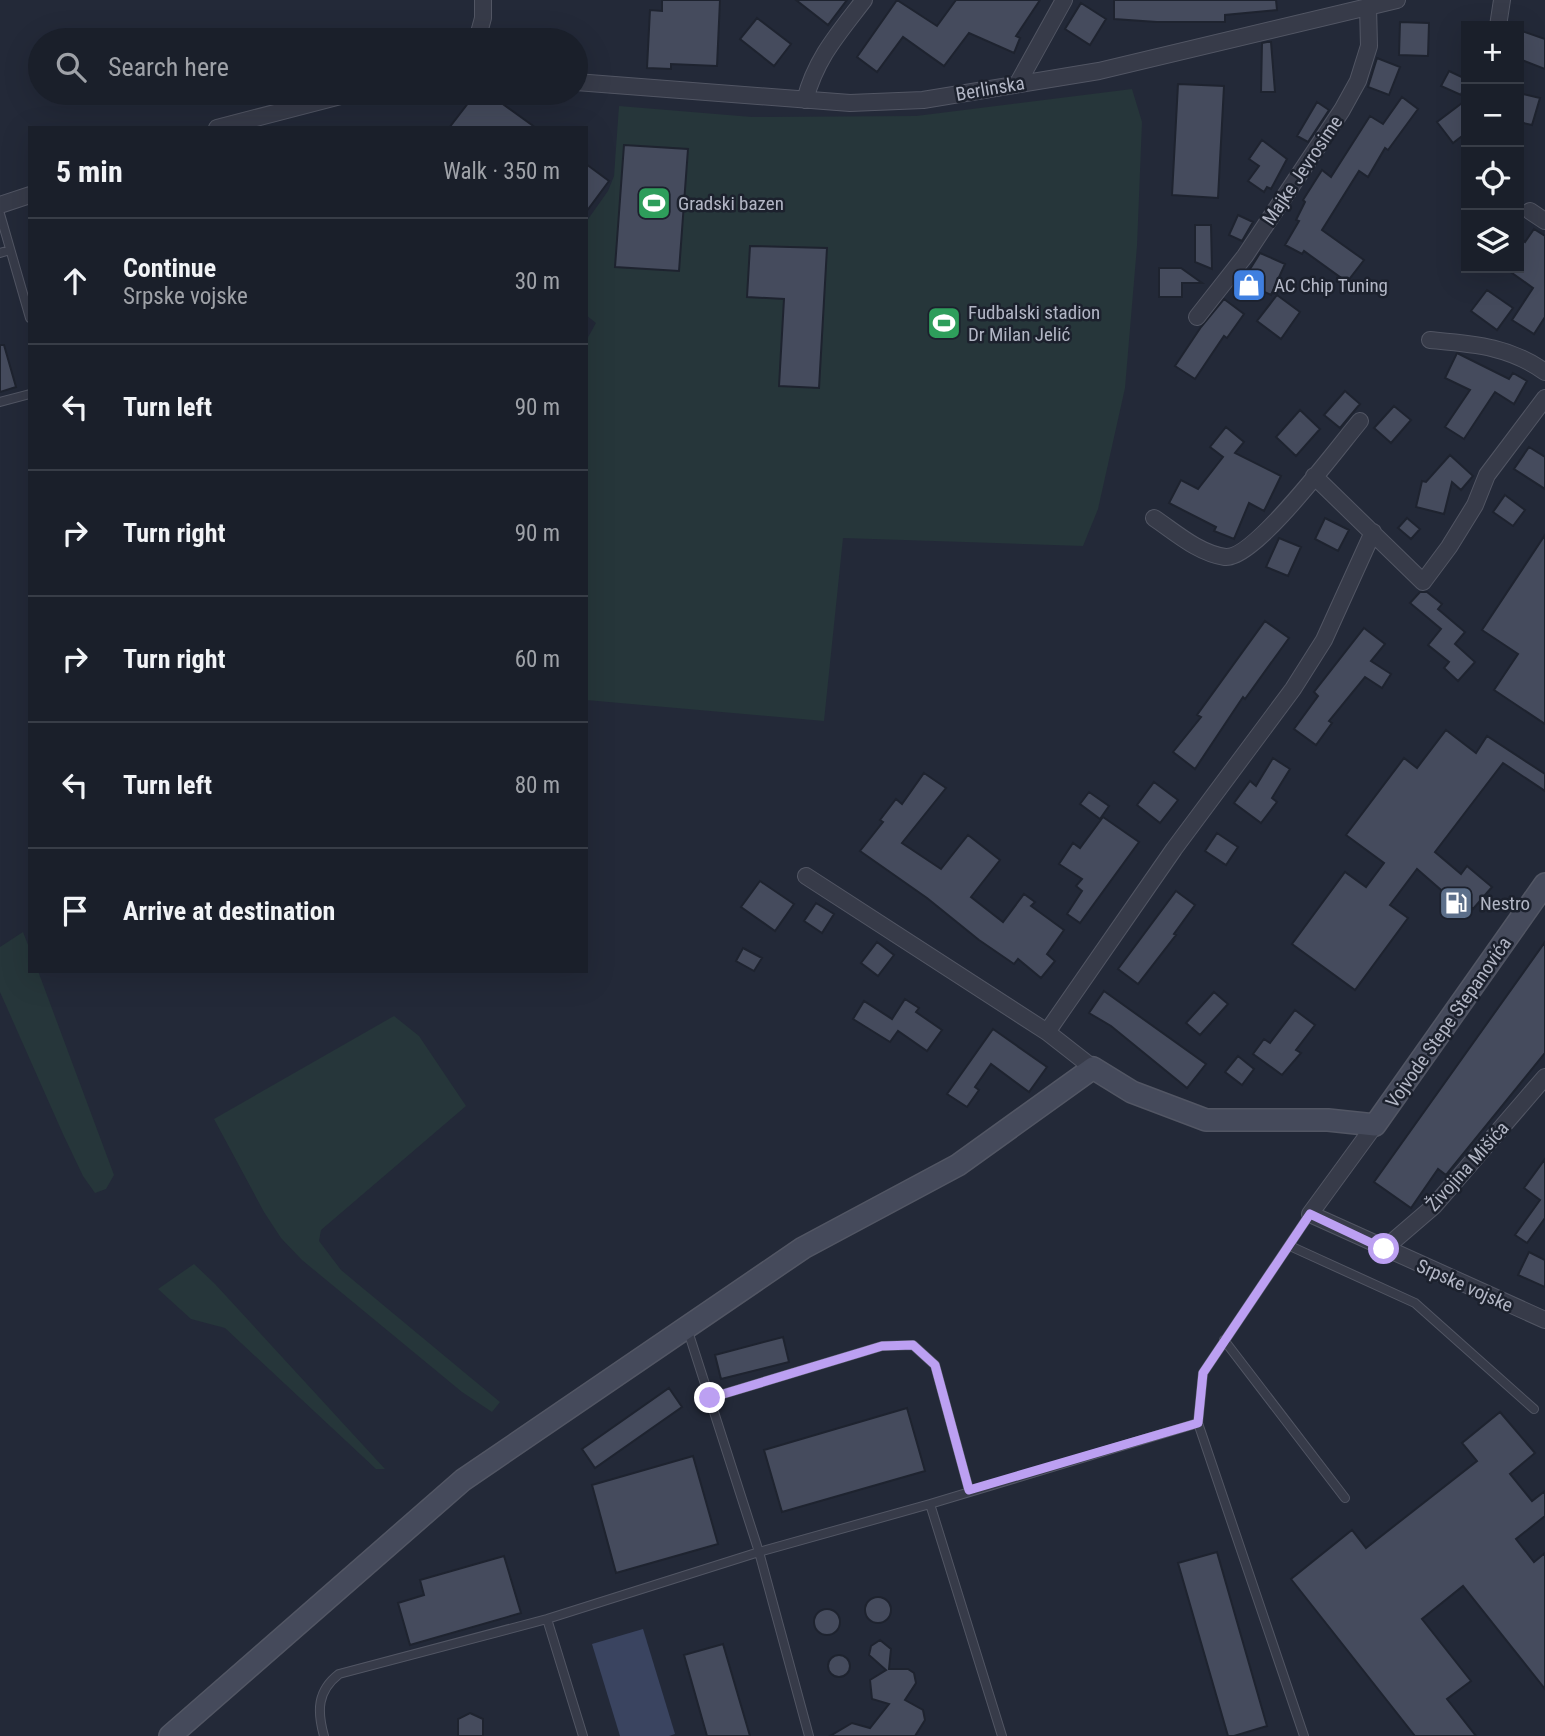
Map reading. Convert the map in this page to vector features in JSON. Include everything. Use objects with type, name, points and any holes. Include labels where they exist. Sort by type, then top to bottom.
[{"type":"street","points":[[479,28],[484,0]]},
{"type":"street","points":[[805,100],[812,72],[864,0]]},
{"type":"street","points":[[1018,83],[1064,0]]},
{"type":"street","name":"Berlinska","points":[[588,83],[849,103],[923,100],[1099,71],[1396,0]]},
{"type":"street","points":[[1499,21],[1502,0]]},
{"type":"street","name":"Majke Jevrosime","points":[[1197,317],[1245,256],[1342,110],[1358,81],[1369,46],[1368,6]]},
{"type":"street","points":[[225,126],[306,105]]},
{"type":"street","points":[[0,205],[28,196]]},
{"type":"street","points":[[1530,211],[1545,221]]},
{"type":"street","points":[[1430,340],[1497,347],[1516,353],[1545,372]]},
{"type":"street","points":[[1314,476],[1423,582],[1475,505],[1488,475],[1545,398]]},
{"type":"street","points":[[1154,518],[1200,549],[1225,557],[1237,555],[1259,540],[1360,421]]},
{"type":"street","points":[[1047,1032],[1174,849],[1300,679],[1324,640],[1373,532]]},
{"type":"street","points":[[806,876],[1047,1032],[1093,1068],[1132,1092],[1206,1120],[1328,1120],[1375,1125]]},
{"type":"street","name":"Vojvode Stepe Stepanovića","points":[[1375,1125],[1545,884]]},
{"type":"street","points":[[170,1736],[463,1480],[803,1248],[958,1165],[1093,1068]]},
{"type":"street","name":"Živojina Mišića","points":[[1384,1249],[1434,1206],[1545,1077]]},
{"type":"street","points":[[1310,1214],[1375,1125]]},
{"type":"street","name":"Srpske vojske","points":[[1310,1214],[1545,1320]]},
{"type":"lane","points":[[0,214],[28,311]]},
{"type":"lane","points":[[0,253],[10,250]]},
{"type":"lane","points":[[0,402],[28,395]]},
{"type":"lane","points":[[1304,1736],[1198,1423],[1203,1373],[1310,1214]]},
{"type":"lane","points":[[1290,1245],[1415,1303],[1534,1409]]},
{"type":"lane","points":[[687,1328],[759,1552],[809,1736]]},
{"type":"lane","points":[[1224,1340],[1345,1498]]},
{"type":"lane","points":[[710,1398],[882,1346],[913,1345],[935,1365],[969,1490]]},
{"type":"lane","points":[[324,1736],[317,1710],[326,1684],[339,1674],[547,1619],[759,1552],[930,1504],[969,1490],[1198,1423]]},
{"type":"lane","points":[[930,1504],[1002,1736]]},
{"type":"lane","points":[[547,1619],[583,1736]]},
{"type":"shaded area","points":[[1132,89],[1142,122],[1137,246],[1125,388],[1098,509],[1083,546],[843,538],[824,721],[588,700],[588,337],[596,323],[588,317],[588,219],[608,191],[614,176],[619,106],[752,117],[916,116]]},
{"type":"shaded area","points":[[23,932],[28,945],[28,973],[39,973],[114,1175],[106,1189],[95,1193],[83,1176],[0,992],[0,947]]},
{"type":"shaded area","points":[[394,1016],[419,1036],[466,1106],[321,1230],[319,1241],[341,1270],[500,1402],[492,1412],[462,1392],[302,1260],[281,1238],[214,1119]]},
{"type":"shaded area","points":[[194,1264],[385,1469],[376,1469],[225,1328],[191,1319],[158,1289]]},
{"type":"water","points":[[643,1629],[675,1734],[669,1736],[620,1736],[592,1644]]},
{"type":"building","points":[[662,0],[720,0],[717,66],[671,64],[671,69],[647,68],[650,10],[662,11]]},
{"type":"building","points":[[796,0],[847,0],[828,25]]},
{"type":"building","points":[[897,0],[937,26],[956,0],[1040,0],[1016,36],[1020,38],[1014,53],[969,33],[944,66],[903,37],[877,72],[857,57]]},
{"type":"building","points":[[1114,0],[1276,0],[1277,10],[1225,15],[1225,22],[1157,22],[1114,19]]},
{"type":"building","points":[[1081,3],[1106,19],[1090,45],[1065,29]]},
{"type":"building","points":[[757,18],[791,44],[774,66],[740,39]]},
{"type":"building","points":[[1400,22],[1429,23],[1428,56],[1399,55]]},
{"type":"building","points":[[1524,32],[1545,39],[1545,69],[1524,61]]},
{"type":"building","points":[[1271,42],[1275,92],[1261,92],[1262,43]]},
{"type":"building","points":[[1377,58],[1400,67],[1389,95],[1368,87]]},
{"type":"building","points":[[1449,71],[1461,77],[1461,95],[1441,86]]},
{"type":"building","points":[[1178,84],[1224,86],[1218,198],[1172,195]]},
{"type":"building","points":[[1524,94],[1540,98],[1532,125],[1524,123]]},
{"type":"building","points":[[1402,97],[1418,109],[1388,150],[1385,148],[1368,177],[1359,171],[1322,230],[1364,260],[1347,282],[1304,251],[1302,254],[1285,245],[1299,221],[1296,220],[1305,202],[1303,200],[1322,170],[1331,177],[1370,116],[1383,124]]},
{"type":"building","points":[[1317,102],[1329,110],[1308,142],[1297,136]]},
{"type":"building","points":[[1461,104],[1461,137],[1453,143],[1437,122]]},
{"type":"building","points":[[467,105],[504,105],[533,126],[451,126]]},
{"type":"building","points":[[1262,140],[1287,159],[1271,189],[1267,187],[1264,192],[1248,181],[1259,166],[1249,159]]},
{"type":"building","points":[[624,145],[688,149],[679,271],[615,267]]},
{"type":"building","points":[[588,165],[609,181],[588,209]]},
{"type":"building","points":[[1238,215],[1253,222],[1242,241],[1229,235]]},
{"type":"building","points":[[1195,225],[1211,225],[1212,269],[1195,262]]},
{"type":"building","points":[[1534,229],[1545,236],[1545,317],[1534,334],[1512,320],[1533,288],[1512,273],[1524,273],[1525,242]]},
{"type":"building","points":[[750,246],[827,248],[819,388],[779,386],[784,299],[747,297]]},
{"type":"building","points":[[1260,253],[1285,264],[1271,295],[1242,282]]},
{"type":"building","points":[[1159,268],[1181,268],[1202,283],[1182,283],[1182,297],[1159,297]]},
{"type":"building","points":[[1487,290],[1513,308],[1497,330],[1471,311]]},
{"type":"building","points":[[1277,295],[1300,312],[1281,339],[1257,321]]},
{"type":"building","points":[[1224,299],[1244,314],[1227,338],[1224,336],[1195,379],[1175,366]]},
{"type":"building","points":[[0,345],[4,345],[16,387],[0,392]]},
{"type":"building","points":[[1457,353],[1509,379],[1513,373],[1527,381],[1514,404],[1495,392],[1464,439],[1445,427],[1470,390],[1445,378]]},
{"type":"building","points":[[1345,391],[1360,404],[1340,428],[1324,415]]},
{"type":"building","points":[[1394,406],[1411,420],[1391,443],[1374,428]]},
{"type":"building","points":[[1300,410],[1320,429],[1296,456],[1276,437]]},
{"type":"building","points":[[1226,427],[1244,442],[1235,453],[1281,476],[1264,511],[1249,503],[1234,539],[1214,531],[1216,527],[1169,503],[1181,480],[1198,489],[1223,457],[1210,447]]},
{"type":"building","points":[[1529,447],[1545,457],[1545,489],[1514,469]]},
{"type":"building","points":[[1450,455],[1473,476],[1461,490],[1452,482],[1444,514],[1416,507],[1422,481],[1426,482]]},
{"type":"building","points":[[1505,495],[1525,510],[1513,526],[1493,512]]},
{"type":"building","points":[[1325,518],[1349,530],[1338,551],[1315,539]]},
{"type":"building","points":[[1407,518],[1420,529],[1411,539],[1398,528]]},
{"type":"building","points":[[1545,535],[1545,724],[1494,690],[1518,654],[1482,630]]},
{"type":"building","points":[[1279,538],[1301,547],[1288,576],[1266,567]]},
{"type":"building","points":[[1420,592],[1427,592],[1442,604],[1438,609],[1465,632],[1455,644],[1475,662],[1458,681],[1444,668],[1449,662],[1428,645],[1441,629],[1410,603]]},
{"type":"building","points":[[1265,621],[1289,638],[1245,699],[1243,697],[1195,769],[1173,752],[1201,717],[1197,715]]},
{"type":"building","points":[[1364,628],[1385,644],[1371,661],[1391,674],[1382,688],[1365,677],[1329,721],[1332,723],[1316,745],[1294,729],[1318,696],[1314,692]]},
{"type":"building","points":[[1446,730],[1476,753],[1487,736],[1545,774],[1545,791],[1503,763],[1435,852],[1461,874],[1467,866],[1492,887],[1473,909],[1452,891],[1448,896],[1417,869],[1390,905],[1408,918],[1355,990],[1292,944],[1345,872],[1366,887],[1384,863],[1346,835],[1404,758],[1417,768]]},
{"type":"building","points":[[1273,758],[1290,769],[1272,798],[1277,802],[1261,823],[1234,803],[1250,781],[1256,786]]},
{"type":"building","points":[[924,773],[946,788],[902,843],[941,869],[968,835],[1000,860],[971,897],[1003,922],[1024,894],[1035,902],[1031,906],[1064,930],[1047,954],[1055,961],[1041,978],[1018,959],[1014,964],[979,940],[927,898],[860,851],[883,822],[880,820],[896,799],[902,804]]},
{"type":"building","points":[[1154,782],[1178,800],[1160,823],[1137,805]]},
{"type":"building","points":[[1089,792],[1109,806],[1100,819],[1080,804]]},
{"type":"building","points":[[1103,817],[1139,842],[1080,923],[1067,914],[1082,891],[1076,886],[1082,879],[1059,864],[1073,843],[1080,848]]},
{"type":"building","points":[[1217,833],[1238,847],[1226,865],[1205,851]]},
{"type":"building","points":[[760,881],[794,904],[775,931],[741,907]]},
{"type":"building","points":[[1176,891],[1195,905],[1174,934],[1176,935],[1138,984],[1118,969]]},
{"type":"building","points":[[816,903],[834,914],[822,933],[804,921]]},
{"type":"building","points":[[877,942],[894,955],[878,976],[861,963]]},
{"type":"building","points":[[1545,942],[1545,1053],[1446,1175],[1438,1169],[1411,1208],[1374,1182]]},
{"type":"building","points":[[743,948],[762,958],[754,971],[736,961]]},
{"type":"building","points":[[1104,991],[1206,1064],[1187,1088],[1111,1026],[1089,1013]]},
{"type":"building","points":[[1214,992],[1228,1004],[1200,1035],[1186,1023]]},
{"type":"building","points":[[905,999],[919,1008],[916,1012],[942,1030],[927,1051],[898,1031],[890,1042],[853,1019],[864,1001],[892,1019]]},
{"type":"building","points":[[1295,1010],[1315,1025],[1296,1050],[1301,1053],[1282,1075],[1253,1054],[1264,1039],[1270,1043]]},
{"type":"building","points":[[993,1029],[1047,1067],[1029,1092],[991,1064],[975,1087],[979,1090],[967,1107],[947,1094]]},
{"type":"building","points":[[1238,1056],[1254,1069],[1242,1085],[1225,1072]]},
{"type":"building","points":[[1545,1159],[1545,1218],[1527,1243],[1515,1235],[1540,1200],[1524,1188]]},
{"type":"building","points":[[1529,1252],[1545,1260],[1545,1287],[1518,1275]]},
{"type":"building","points":[[783,1337],[789,1362],[721,1379],[715,1355]]},
{"type":"building","points":[[669,1388],[682,1407],[595,1468],[582,1449]]},
{"type":"building","points":[[907,1408],[925,1471],[782,1512],[764,1450]]},
{"type":"building","points":[[1500,1412],[1535,1453],[1510,1474],[1532,1501],[1545,1491],[1545,1516],[1516,1539],[1534,1562],[1545,1553],[1545,1689],[1463,1586],[1422,1619],[1471,1681],[1447,1699],[1476,1736],[1415,1736],[1291,1579],[1352,1530],[1366,1548],[1477,1461],[1462,1443]]},
{"type":"building","points":[[693,1456],[718,1544],[616,1573],[592,1485]]},
{"type":"building","points":[[1217,1552],[1267,1726],[1234,1736],[1228,1736],[1178,1563]]},
{"type":"building","points":[[504,1556],[521,1613],[410,1645],[398,1603],[424,1595],[420,1580]]},
{"type":"building","points":[[878,1597],[888,1600],[891,1610],[888,1620],[878,1623],[868,1620],[865,1610],[868,1600]]},
{"type":"building","points":[[827,1609],[836,1613],[840,1622],[836,1631],[827,1635],[818,1631],[814,1622],[818,1613]]},
{"type":"building","points":[[880,1640],[891,1649],[889,1669],[908,1669],[914,1673],[916,1683],[905,1700],[923,1710],[925,1720],[915,1736],[830,1736],[852,1723],[870,1728],[889,1704],[872,1699],[870,1680],[886,1670],[869,1655],[871,1646]]},
{"type":"building","points":[[723,1644],[750,1736],[707,1736],[684,1655]]},
{"type":"building","points":[[839,1655],[847,1658],[850,1666],[847,1674],[839,1677],[831,1674],[828,1666],[831,1658]]},
{"type":"building","points":[[470,1713],[483,1719],[483,1736],[458,1736],[458,1719]]},
{"type":"place","name":"Gradski bazen","points":[[654,203]]},
{"type":"place","name":"AC Chip Tuning","points":[[1249,285]]},
{"type":"place","name":"Fudbalski stadion Dr Milan Jelić","points":[[944,323]]},
{"type":"place","name":"Nestro","points":[[1456,903]]},
{"type":"route","points":[[710,1398],[882,1346],[913,1345],[935,1365],[969,1490],[1198,1423],[1203,1373],[1310,1214],[1384,1249]]}]
